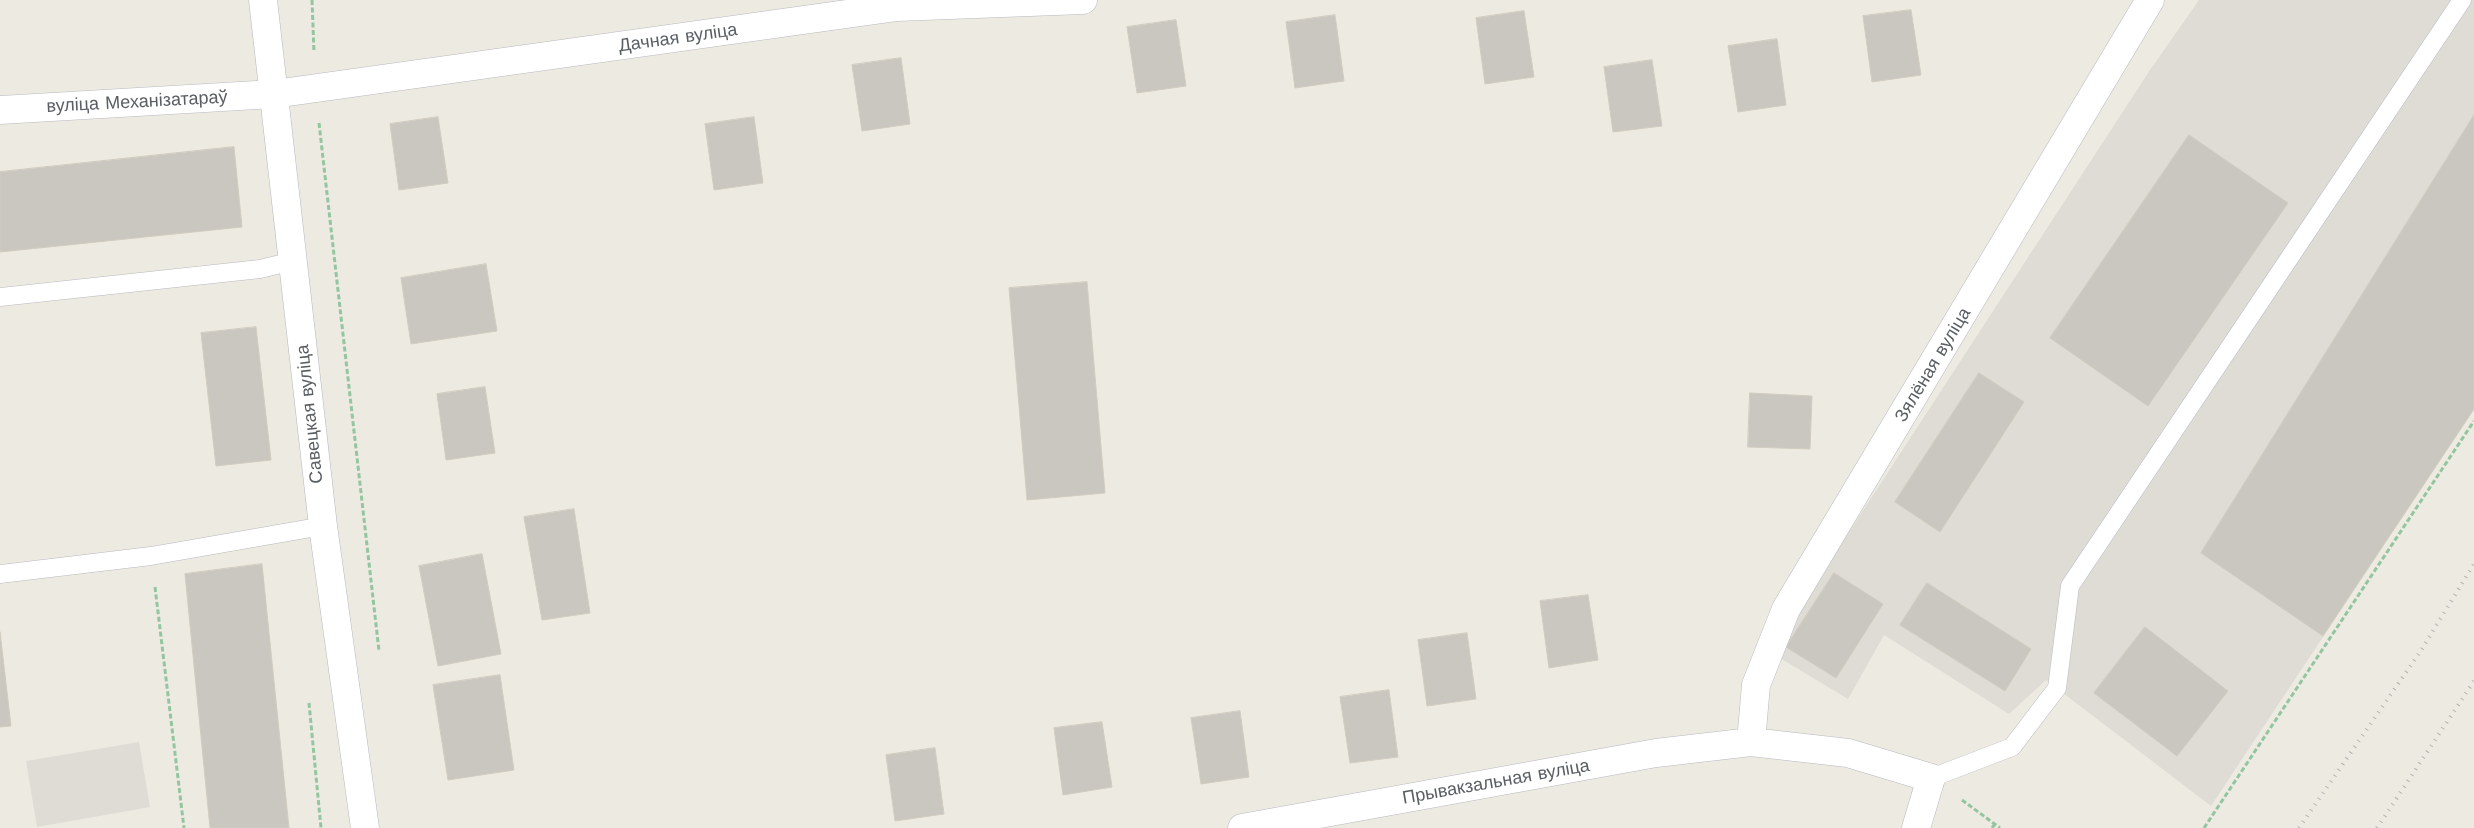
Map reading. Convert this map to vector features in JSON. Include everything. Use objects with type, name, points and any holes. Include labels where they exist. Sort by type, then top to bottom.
[{"type":"street","name":"Савецкая вуліца","points":[[264,0],[323,526],[364,828]]},
{"type":"street","name":"Дачная вуліца","points":[[274,94],[897,4],[1083,0]]},
{"type":"street","name":"Зялёная вуліца","points":[[1752,742],[1756,685],[1786,609],[2150,0]]},
{"type":"street","name":"вуліца Механізатараў","points":[[0,110],[274,94]]},
{"type":"street","name":"Прывакзальная вуліца","points":[[1242,828],[1656,752],[1752,742],[1848,753],[1931,778]]},
{"type":"street","points":[[1916,828],[1931,778]]},
{"type":"lane","points":[[1931,778],[2012,747],[2057,688],[2070,586],[2462,0]]},
{"type":"lane","points":[[0,297],[260,269],[293,262]]},
{"type":"lane","points":[[0,574],[151,556],[323,526]]},
{"type":"path","points":[[312,0],[316,88],[380,660]]},
{"type":"path","points":[[2204,828],[2474,421]]},
{"type":"path","points":[[151,556],[184,828]]},
{"type":"path","points":[[1931,778],[2000,828]]},
{"type":"path","points":[[1992,828],[1995,824]]},
{"type":"shaded area","points":[[2199,0],[2474,0],[2474,409],[2211,806],[2046,680],[2009,714],[1884,635],[1848,699],[1780,658],[1784,634],[1810,592],[2150,70]]},
{"type":"shaded area","points":[[139,742],[150,807],[37,827],[26,761]]},
{"type":"building","points":[[1911,10],[1921,75],[1872,82],[1863,16]]},
{"type":"building","points":[[1524,11],[1534,77],[1485,84],[1476,18]]},
{"type":"building","points":[[1335,15],[1344,81],[1295,88],[1286,22]]},
{"type":"building","points":[[1176,20],[1186,86],[1137,93],[1127,27]]},
{"type":"building","points":[[1777,39],[1786,105],[1738,112],[1728,46]]},
{"type":"building","points":[[901,58],[910,124],[862,131],[852,65]]},
{"type":"building","points":[[1652,60],[1662,126],[1613,132],[1604,67]]},
{"type":"building","points":[[2474,115],[2474,409],[2323,636],[2201,553]]},
{"type":"building","points":[[438,117],[448,183],[399,190],[390,124]]},
{"type":"building","points":[[754,117],[763,183],[714,190],[705,124]]},
{"type":"building","points":[[2189,135],[2288,203],[2148,406],[2050,338]]},
{"type":"building","points":[[234,147],[242,227],[0,252],[0,172]]},
{"type":"building","points":[[486,264],[497,331],[411,344],[401,278]]},
{"type":"building","points":[[1087,282],[1105,493],[1027,500],[1009,288]]},
{"type":"building","points":[[256,327],[271,460],[216,466],[201,333]]},
{"type":"building","points":[[1979,373],[2024,402],[1940,532],[1895,502]]},
{"type":"building","points":[[485,387],[495,453],[446,460],[437,394]]},
{"type":"building","points":[[1750,393],[1812,396],[1810,449],[1748,447]]},
{"type":"building","points":[[574,509],[590,613],[542,620],[524,517]]},
{"type":"building","points":[[482,554],[501,654],[438,666],[419,566]]},
{"type":"building","points":[[262,564],[289,828],[210,828],[185,574]]},
{"type":"building","points":[[1834,573],[1883,604],[1836,678],[1786,647]]},
{"type":"building","points":[[1927,583],[2031,649],[2005,691],[1900,625]]},
{"type":"building","points":[[1588,595],[1598,660],[1549,668],[1540,601]]},
{"type":"building","points":[[2145,627],[2228,691],[2177,756],[2094,693]]},
{"type":"building","points":[[0,632],[11,726],[0,727]]},
{"type":"building","points":[[1467,633],[1476,699],[1427,706],[1418,640]]},
{"type":"building","points":[[500,675],[514,770],[448,780],[433,685]]},
{"type":"building","points":[[1389,690],[1398,757],[1350,763],[1340,697]]},
{"type":"building","points":[[1240,711],[1249,777],[1201,784],[1191,718]]},
{"type":"building","points":[[1102,722],[1112,787],[1063,795],[1054,728]]},
{"type":"building","points":[[935,748],[944,814],[895,821],[886,755]]},
{"type":"railway","points":[[2299,828],[2420,652],[2474,564]]},
{"type":"railway","points":[[2377,828],[2474,681]]}]
